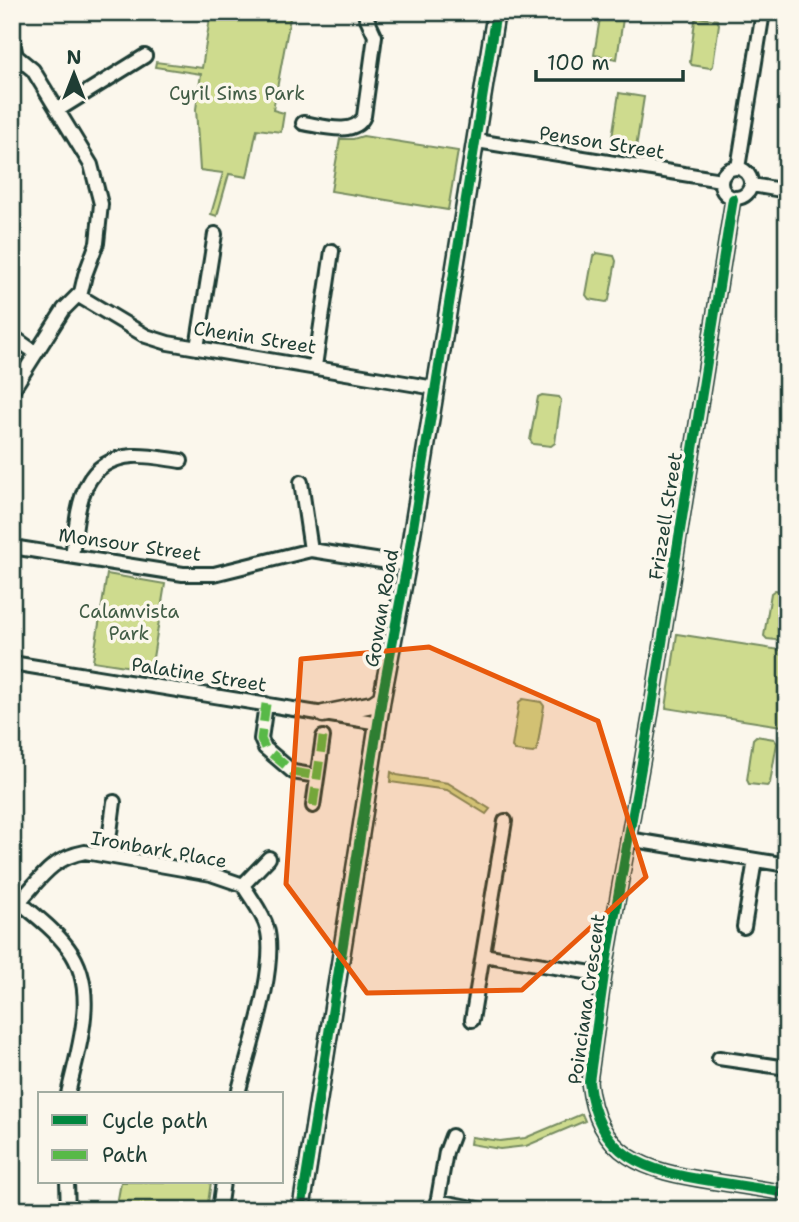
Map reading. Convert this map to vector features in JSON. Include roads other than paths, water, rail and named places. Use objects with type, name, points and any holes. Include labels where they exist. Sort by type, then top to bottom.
[{"type":"main road","name":"Gowan Road","points":[[301,1210],[382,698],[407,565],[496,12]]},
{"type":"main road","points":[[323,714],[373,704],[382,698]]},
{"type":"street","points":[[303,123],[344,129],[361,123],[375,36],[364,12]]},
{"type":"street","points":[[738,168],[763,12]]},
{"type":"street","points":[[12,38],[14,57],[33,70],[91,165],[101,204],[97,243],[79,296],[64,309],[12,391]]},
{"type":"street","points":[[58,110],[145,56]]},
{"type":"street","name":"Penson Street","points":[[477,141],[721,180]]},
{"type":"street","points":[[738,168],[750,176],[752,185],[743,197],[733,199],[722,190],[721,180],[726,172],[738,168]]},
{"type":"street","points":[[752,185],[787,191]]},
{"type":"street","name":"Frizzell Street","points":[[628,839],[733,199]]},
{"type":"street","points":[[197,348],[215,234]]},
{"type":"street","points":[[315,366],[332,251]]},
{"type":"street","name":"Chenin Street","points":[[79,296],[146,336],[168,343],[435,388]]},
{"type":"street","points":[[12,337],[36,353]]},
{"type":"street","points":[[72,556],[79,506],[92,475],[106,464],[134,456],[181,461]]},
{"type":"street","points":[[301,482],[311,550]]},
{"type":"street","name":"Monsour Street","points":[[12,547],[183,574],[215,574],[311,550],[407,565]]},
{"type":"street","name":"Palatine Street","points":[[12,663],[379,723]]},
{"type":"street","points":[[266,704],[261,739],[265,748],[293,772],[317,776]]},
{"type":"street","points":[[313,806],[323,737]]},
{"type":"street","points":[[107,855],[114,802]]},
{"type":"street","points":[[472,1020],[505,821]]},
{"type":"street","points":[[628,839],[787,865]]},
{"type":"street","name":"Poinciana Crescent","points":[[628,839],[604,975],[589,1082],[595,1112],[602,1129],[615,1145],[650,1169],[677,1176],[787,1193]]},
{"type":"street","name":"Ironbark Place","points":[[16,899],[54,863],[69,855],[85,852],[211,874],[243,885],[267,926],[270,945],[269,973],[239,1092]]},
{"type":"street","points":[[243,885],[269,858]]},
{"type":"street","points":[[744,928],[755,860]]},
{"type":"street","points":[[16,899],[69,949],[80,974],[85,998],[85,1017],[68,1092]]},
{"type":"street","points":[[483,955],[604,975]]},
{"type":"street","points":[[719,1058],[787,1068]]},
{"type":"street","points":[[452,1136],[446,1152],[436,1205],[483,1210]]},
{"type":"street","points":[[67,1184],[68,1210]]},
{"type":"street","points":[[219,1210],[223,1184]]},
{"type":"park label","name":"Cyril Sims Park","points":[[237,93]]},
{"type":"park label","name":"Calamvista Park","points":[[129,622]]}]
